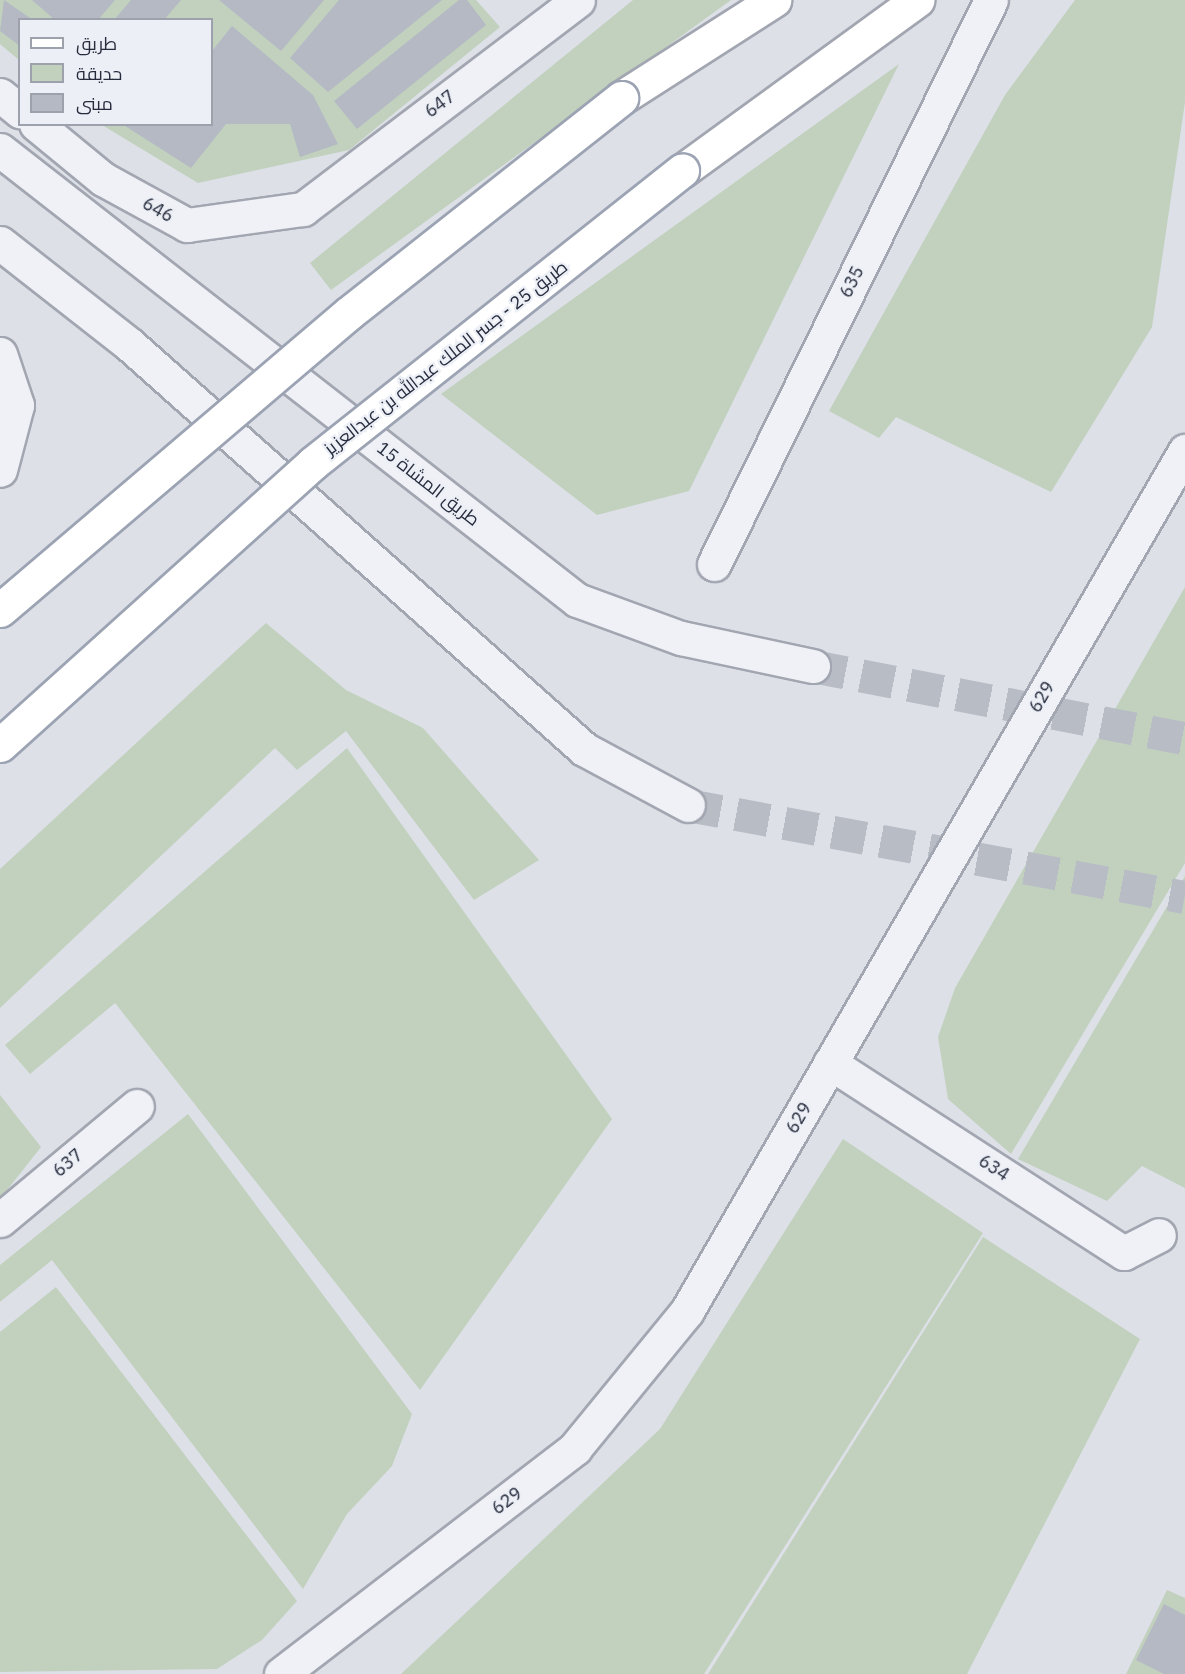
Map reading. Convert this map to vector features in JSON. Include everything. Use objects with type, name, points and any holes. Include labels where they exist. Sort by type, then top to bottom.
[{"type":"main road","points":[[0,610],[349,313],[621,98],[774,0]]},
{"type":"main road","name":"طريق 25 - جسر الملك عبدالله بن عبدالعزيز","points":[[0,745],[313,463],[682,171],[917,0]]},
{"type":"street","name":"647","points":[[303,208],[578,0]]},
{"type":"street","name":"635","points":[[714,564],[991,0]]},
{"type":"street","points":[[0,95],[18,109]]},
{"type":"street","name":"646","points":[[38,126],[104,179],[187,225],[303,208]]},
{"type":"street","name":"طريق المشاة 15","points":[[0,150],[577,600],[681,638],[813,666]]},
{"type":"street","points":[[0,243],[130,345],[584,749],[688,805]]},
{"type":"street","points":[[0,354],[17,405],[0,470]]},
{"type":"street","name":"629","points":[[281,1674],[575,1449],[687,1311],[1184,453]]},
{"type":"street","name":"634","points":[[830,1063],[1124,1253],[1159,1235]]},
{"type":"street","name":"637","points":[[0,1220],[137,1106]]},
{"type":"green space","points":[[0,0],[476,0],[500,27],[349,150],[198,183],[104,126],[213,126],[213,18],[18,18],[18,59],[0,44]]},
{"type":"green space","points":[[633,0],[731,0],[331,290],[310,263]]},
{"type":"green space","points":[[1075,0],[1185,0],[1185,102],[1152,327],[1051,492],[896,417],[879,438],[829,411],[1005,95]]},
{"type":"green space","points":[[899,64],[689,491],[597,515],[441,394]]},
{"type":"green space","points":[[1185,587],[1185,863],[1011,1154],[948,1099],[938,1037],[955,988]]},
{"type":"green space","points":[[266,623],[346,690],[423,728],[539,860],[474,900],[346,731],[297,770],[275,748],[0,1008],[0,869]]},
{"type":"green space","points":[[347,748],[612,1119],[420,1390],[115,1003],[30,1074],[5,1045]]},
{"type":"green space","points":[[1185,876],[1185,1188],[1142,1166],[1107,1201],[1018,1159]]},
{"type":"green space","points":[[0,1095],[41,1147],[0,1199]]},
{"type":"green space","points":[[188,1114],[412,1414],[392,1466],[347,1514],[303,1589],[52,1260],[0,1302],[0,1265]]},
{"type":"green space","points":[[843,1139],[983,1233],[704,1674],[401,1674],[660,1429]]},
{"type":"green space","points":[[983,1237],[1140,1339],[967,1674],[708,1674]]},
{"type":"green space","points":[[56,1287],[297,1601],[262,1640],[217,1669],[0,1672],[0,1332]]},
{"type":"green space","points":[[1167,1590],[1185,1598],[1185,1674],[1126,1674]]},
{"type":"building","points":[[4,0],[30,18],[18,18],[18,44],[0,31]]},
{"type":"building","points":[[32,0],[115,0],[100,18],[53,18]]},
{"type":"building","points":[[131,0],[181,0],[166,18],[116,18]]},
{"type":"building","points":[[219,0],[324,0],[281,51]]},
{"type":"building","points":[[339,0],[442,0],[328,92],[290,58]]},
{"type":"building","points":[[459,0],[467,0],[486,25],[357,129],[334,101]]},
{"type":"building","points":[[232,26],[313,95],[338,144],[300,157],[290,124],[226,124],[191,168],[125,126],[213,126],[213,50]]},
{"type":"building","points":[[1164,1604],[1185,1615],[1185,1674],[1164,1674],[1136,1660]]},
{"type":"tunnel","points":[[813,666],[1185,738]]},
{"type":"tunnel","points":[[688,805],[1185,897]]}]
